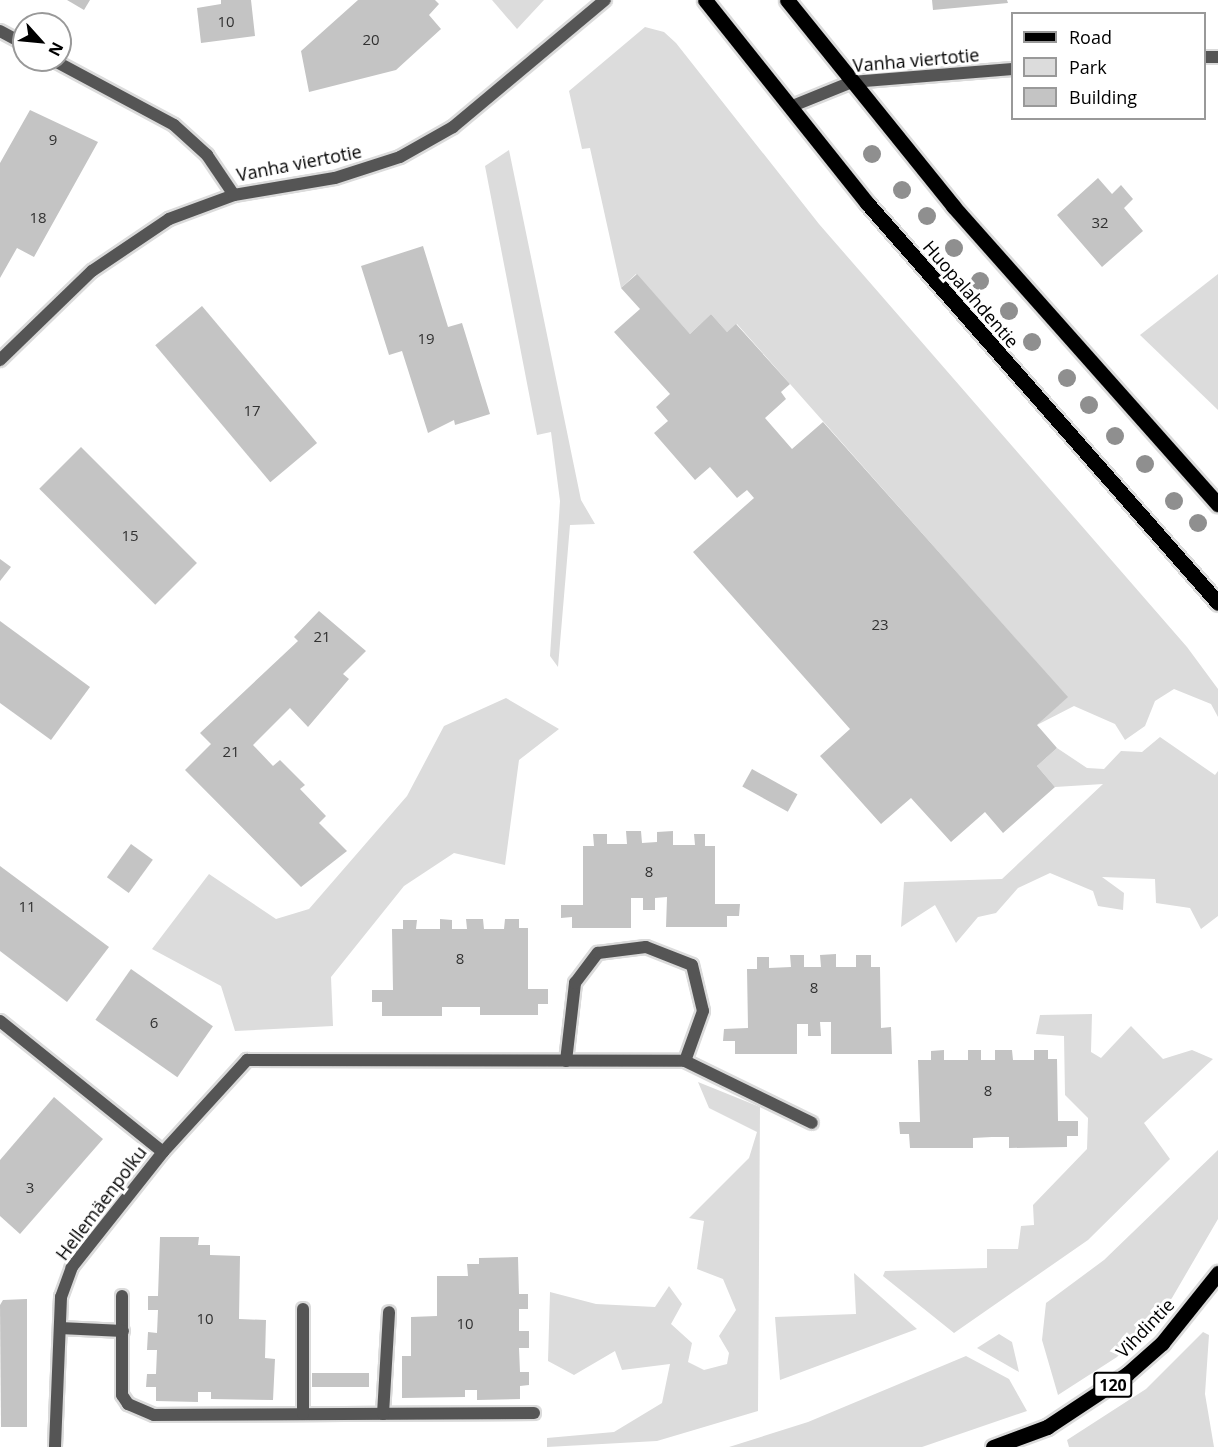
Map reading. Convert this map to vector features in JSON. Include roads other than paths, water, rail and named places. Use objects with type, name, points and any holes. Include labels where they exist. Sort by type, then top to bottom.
[{"type":"main road","name":"Huopalahdentie","points":[[705,0],[790,107],[994,352],[1218,603]]},
{"type":"main road","points":[[787,0],[852,82],[1041,308],[1218,504]]},
{"type":"main road","name":"Vihdintie","points":[[993,1447],[1047,1426],[1127,1374],[1162,1343],[1218,1273]]},
{"type":"street","name":"Vanha viertotie","points":[[0,360],[92,271],[169,219],[234,195],[335,178],[400,158],[453,127],[605,0]]},
{"type":"street","name":"Vanha viertotie","points":[[790,107],[852,82],[1011,69]]},
{"type":"street","points":[[72,70],[174,125],[207,155],[234,195]]},
{"type":"street","points":[[566,1061],[575,983],[598,953],[646,947],[692,965],[703,1011],[685,1061]]},
{"type":"street","name":"Hellemäenpolku","points":[[0,1021],[163,1152],[72,1267],[61,1297],[55,1447]]},
{"type":"street","points":[[163,1152],[247,1060],[685,1061],[812,1123]]},
{"type":"street","points":[[122,1296],[122,1395],[141,1411],[303,1414],[534,1413]]},
{"type":"street","points":[[303,1309],[303,1414]]},
{"type":"street","points":[[384,1414],[389,1312]]},
{"type":"street","points":[[60,1328],[123,1331]]}]
